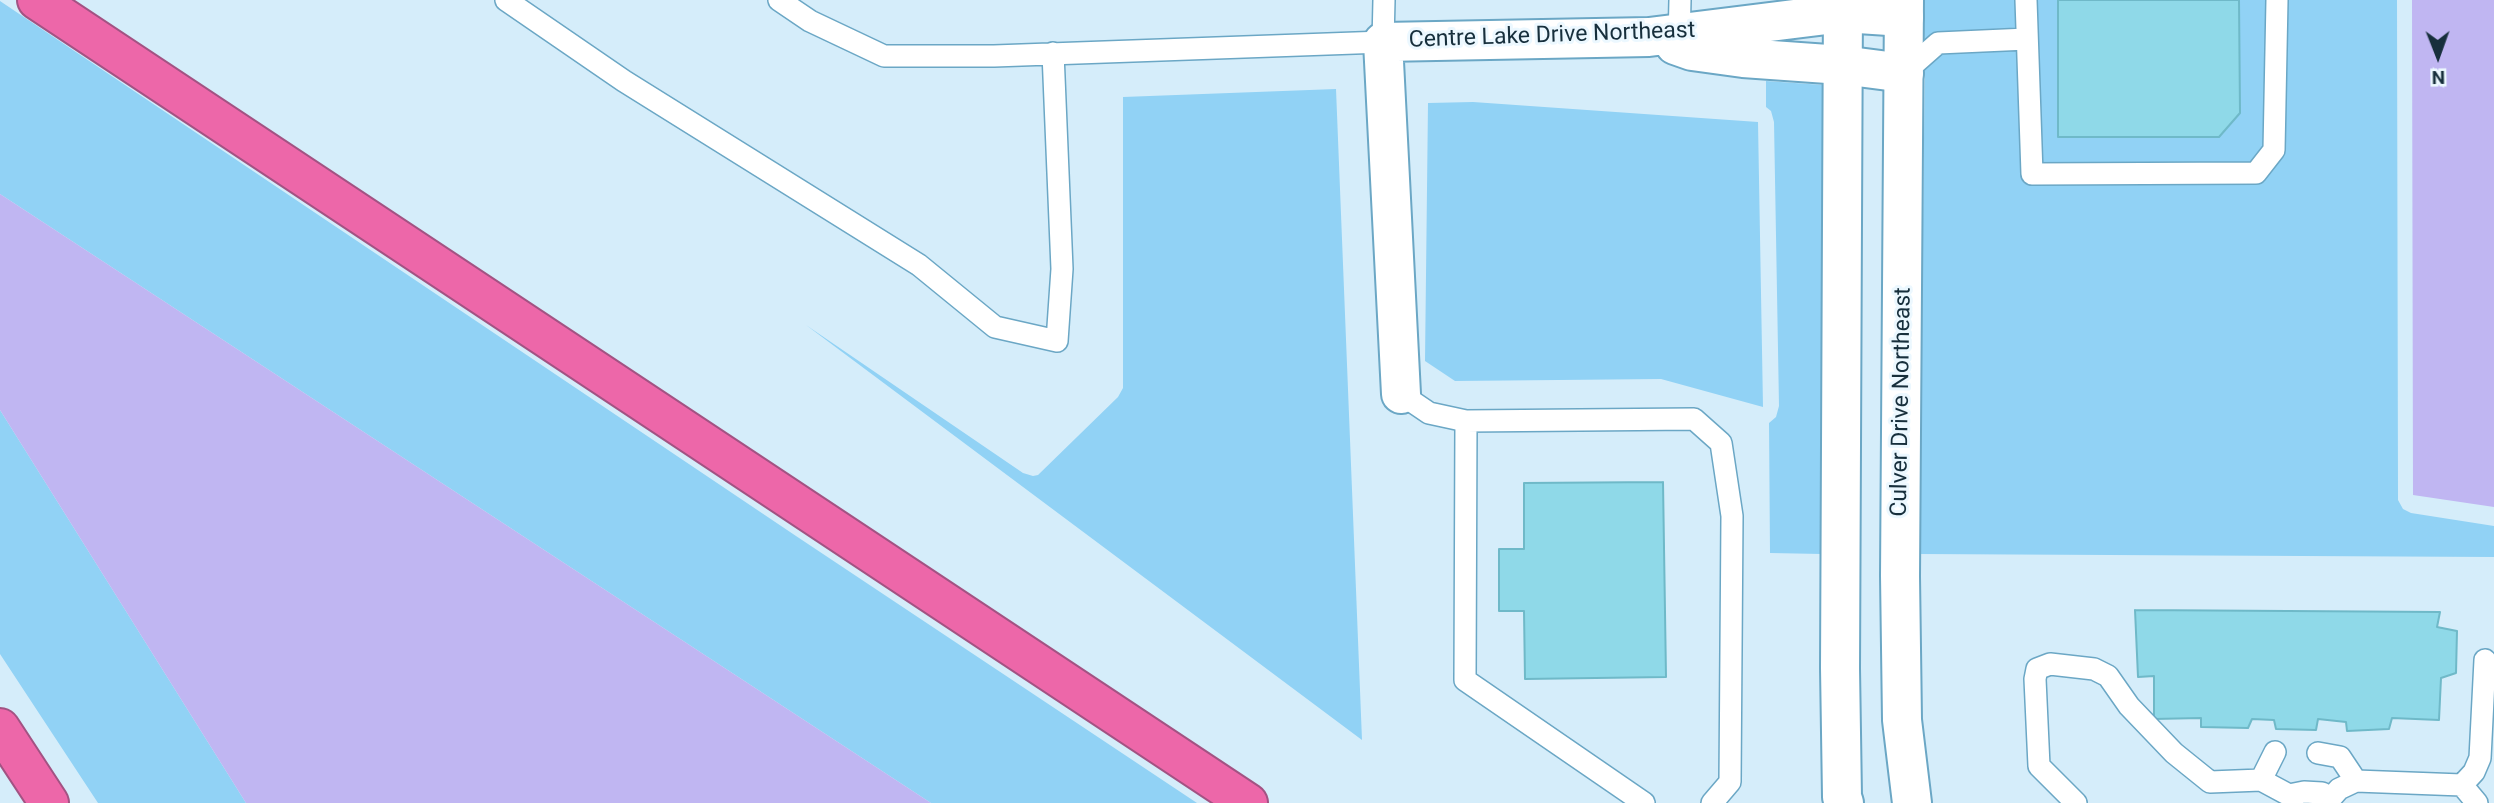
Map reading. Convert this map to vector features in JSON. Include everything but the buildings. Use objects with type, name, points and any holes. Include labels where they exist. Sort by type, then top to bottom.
[{"type":"highway","points":[[37,0],[1248,803]]},
{"type":"highway","points":[[0,728],[49,803]]},
{"type":"street","name":"Centre Lake Drive Northeast","points":[[1401,394],[1383,42],[1672,29],[1843,6],[1904,8]]},
{"type":"street","points":[[1843,6],[1840,668],[1844,803]]},
{"type":"street","name":"Culver Drive Northeast","points":[[1904,8],[1900,576],[1902,720],[1912,803]]},
{"type":"street","points":[[1672,29],[1742,58],[1842,65],[1904,73]]},
{"type":"lane","points":[[506,0],[624,81],[919,265],[995,327],[1057,341],[1062,270],[1053,53]]},
{"type":"lane","points":[[779,0],[810,21],[884,56],[1383,42],[1384,0]]},
{"type":"lane","points":[[2026,0],[2032,174],[2256,173],[2274,150],[2277,0]]},
{"type":"lane","points":[[1904,8],[1938,43]]},
{"type":"lane","points":[[1904,73],[1938,43],[2027,39]]},
{"type":"lane","points":[[1401,394],[1429,413],[1466,421],[1694,419],[1721,443],[1732,516],[1730,782],[1712,803]]},
{"type":"lane","points":[[1466,421],[1465,680],[1644,803]]},
{"type":"lane","points":[[2462,785],[2474,772],[2480,758],[2485,660]]},
{"type":"lane","points":[[2076,803],[2039,766],[2036,669],[2050,664],[2094,670],[2108,676],[2129,706],[2174,753],[2210,782],[2261,780],[2289,799],[2304,792],[2322,793],[2330,800],[2339,789],[2356,780],[2462,785],[2477,803]]},
{"type":"lane","points":[[2261,780],[2275,752]]},
{"type":"lane","points":[[2318,753],[2340,757],[2356,780]]},
{"type":"shaded area","points":[[1923,0],[2397,0],[2398,500],[2403,509],[2411,513],[2494,526],[2494,557],[1919,554],[1925,55]]},
{"type":"shaded area","points":[[2412,0],[2494,0],[2494,507],[2413,495]]},
{"type":"shaded area","points":[[0,1],[1197,803],[931,803],[0,194]]},
{"type":"shaded area","points":[[1766,81],[1823,85],[1822,554],[1770,553],[1769,423],[1776,417],[1779,406],[1774,122],[1771,111],[1766,107]]},
{"type":"shaded area","points":[[1336,89],[1362,740],[806,325],[1023,473],[1038,475],[1118,397],[1123,388],[1123,97]]},
{"type":"shaded area","points":[[1473,102],[1758,122],[1763,407],[1661,379],[1455,381],[1425,361],[1428,103]]},
{"type":"shaded area","points":[[0,194],[931,803],[246,803],[0,410]]},
{"type":"shaded area","points":[[0,410],[246,803],[98,803],[0,654]]}]
